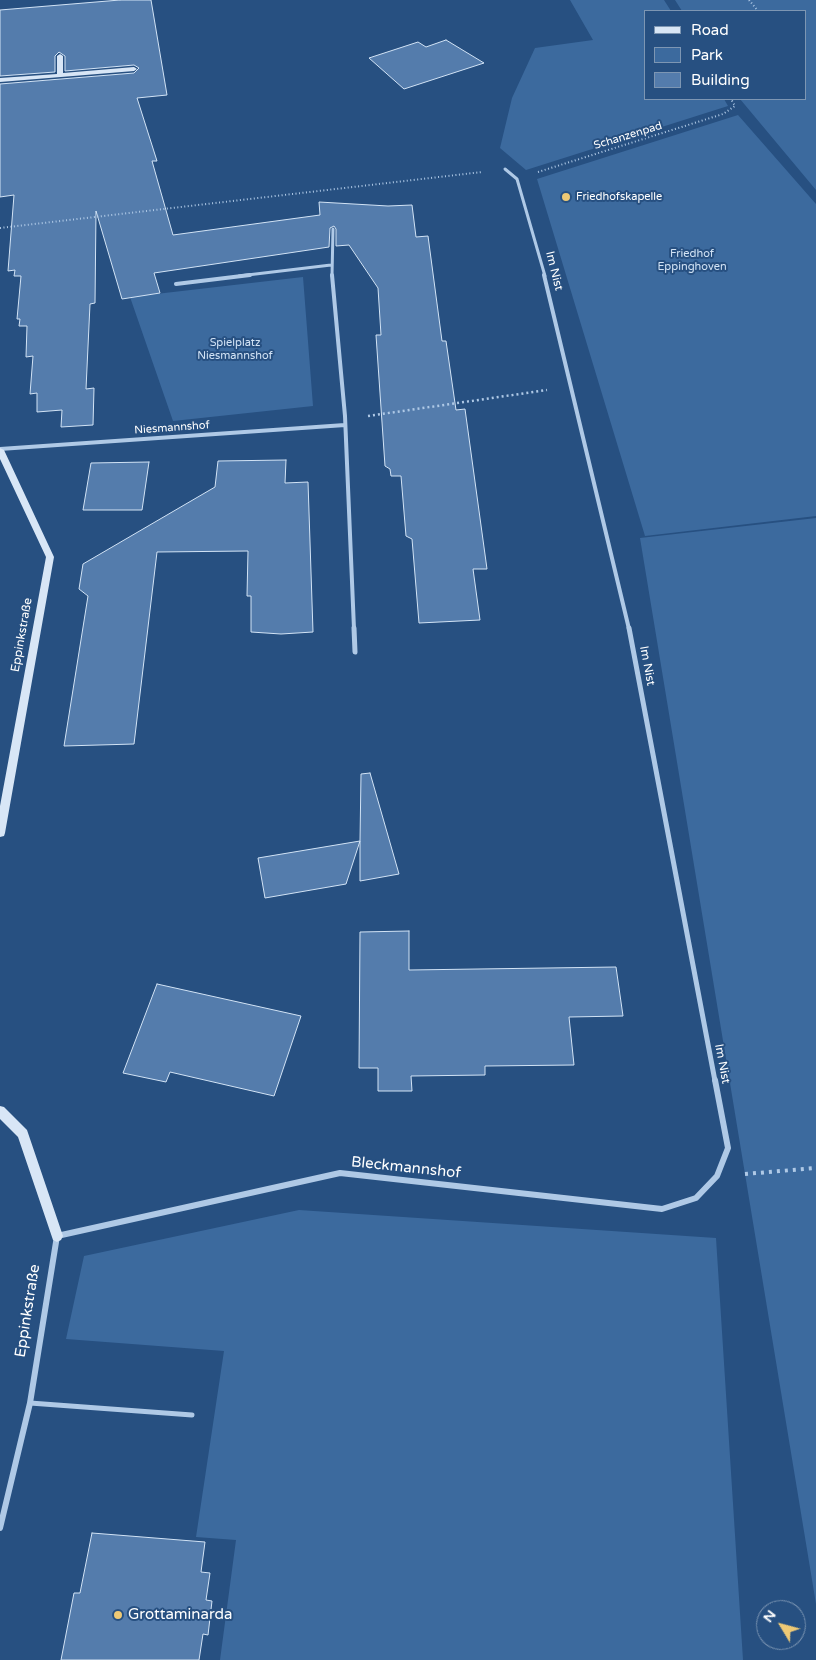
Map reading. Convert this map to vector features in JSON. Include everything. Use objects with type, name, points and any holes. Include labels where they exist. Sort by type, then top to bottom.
[{"type":"street","points":[[60,56],[60,75]]},
{"type":"street","points":[[0,80],[134,69]]},
{"type":"street","points":[[505,169],[516,179]]},
{"type":"street","name":"Im Nist","points":[[516,179],[540,257],[632,637],[728,1148],[717,1176]]},
{"type":"street","points":[[333,229],[331,265],[344,416],[355,652]]},
{"type":"street","points":[[176,284],[331,265]]},
{"type":"street","name":"Niesmannshof","points":[[0,450],[344,425]]},
{"type":"street","name":"Eppinkstraße","points":[[0,450],[50,557],[0,833]]},
{"type":"street","name":"Eppinkstraße","points":[[0,1111],[23,1134],[58,1236],[30,1403],[0,1528]]},
{"type":"street","name":"Bleckmannshof","points":[[58,1236],[340,1173],[662,1209],[696,1198],[717,1176]]},
{"type":"lane","points":[[30,1403],[192,1415]]},
{"type":"path","points":[[749,0],[757,10]]},
{"type":"path","name":"Schanzenpad","points":[[516,179],[723,114],[734,106],[731,100]]},
{"type":"path","points":[[0,228],[505,169]]},
{"type":"path","points":[[344,416],[375,416],[570,387]]},
{"type":"path","points":[[717,1176],[816,1168]]},
{"type":"green space","points":[[570,0],[664,0],[670,10],[644,10],[644,100],[725,100],[728,106],[526,170],[500,148],[512,98],[535,48],[593,40]]},
{"type":"green space","points":[[675,0],[816,0],[816,190],[741,100],[806,100],[806,10],[681,10]]},
{"type":"green space","name":"Friedhof Eppinghoven","points":[[738,115],[816,204],[816,516],[645,536],[537,179]]},
{"type":"green space","name":"Spielplatz Niesmannshof","points":[[303,277],[313,406],[173,421],[130,297]]},
{"type":"green space","points":[[816,518],[816,1604],[640,538]]},
{"type":"green space","points":[[299,1210],[716,1238],[743,1660],[220,1660],[236,1540],[196,1537],[224,1351],[66,1339],[84,1256]]},
{"type":"building","points":[[120,0],[151,0],[167,95],[137,98],[157,161],[152,161],[173,235],[320,215],[319,202],[388,206],[412,205],[416,237],[428,236],[442,341],[446,341],[456,410],[465,409],[487,569],[473,569],[480,620],[419,623],[412,539],[406,536],[401,476],[391,476],[390,469],[385,466],[376,335],[381,335],[378,288],[349,245],[336,246],[336,229],[334,226],[330,228],[329,247],[154,273],[160,293],[122,299],[96,211],[95,303],[90,304],[86,389],[94,388],[93,425],[61,427],[62,410],[37,412],[37,393],[30,394],[33,356],[26,357],[27,326],[19,326],[20,319],[17,319],[21,276],[14,276],[15,270],[8,271],[14,195],[0,197],[0,84],[134,73],[139,68],[134,65],[65,71],[65,56],[59,52],[55,56],[55,72],[0,76],[0,10]]},
{"type":"building","points":[[446,40],[484,63],[404,89],[369,58],[418,42],[426,47]]},
{"type":"building","points":[[286,460],[285,483],[308,482],[313,632],[281,634],[251,632],[251,596],[247,596],[248,551],[157,552],[134,744],[64,746],[88,596],[79,589],[83,564],[215,487],[218,461]]},
{"type":"building","points":[[149,462],[142,510],[83,510],[91,463]]},
{"type":"building","points":[[370,773],[399,874],[360,881],[361,774]]},
{"type":"building","points":[[360,841],[346,884],[265,898],[258,858]]},
{"type":"building","points":[[409,931],[409,970],[616,967],[623,1016],[569,1017],[574,1065],[485,1066],[485,1075],[411,1076],[412,1091],[378,1091],[378,1068],[359,1068],[360,932]]},
{"type":"building","points":[[157,984],[301,1016],[274,1096],[170,1072],[166,1082],[123,1073]]},
{"type":"building","points":[[92,1533],[205,1542],[201,1572],[210,1573],[206,1600],[212,1601],[208,1635],[203,1634],[199,1660],[61,1660],[74,1593],[80,1593]]},
{"type":"place","name":"Friedhofskapelle","points":[[566,197]]},
{"type":"place","name":"Grottaminarda","points":[[118,1615]]}]
